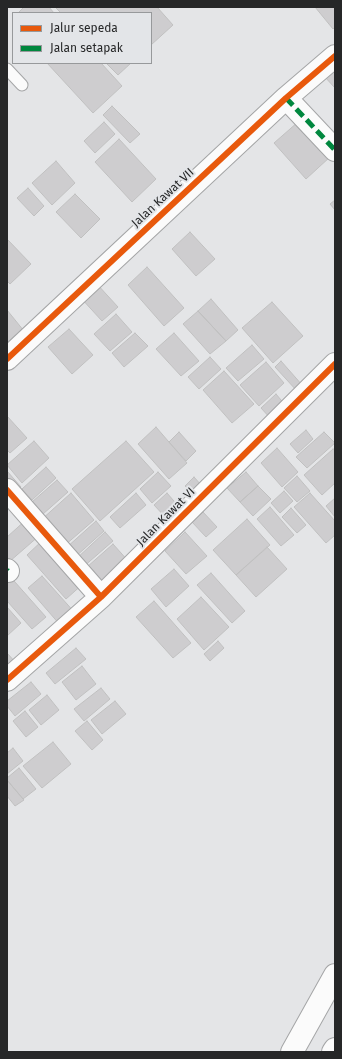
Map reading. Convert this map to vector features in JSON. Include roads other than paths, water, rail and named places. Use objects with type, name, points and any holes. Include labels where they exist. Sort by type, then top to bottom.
[{"type":"main road","name":"Jalan Kawat VII","points":[[7,358],[286,98],[335,56]]},
{"type":"main road","points":[[286,98],[335,150]]},
{"type":"main road","name":"Jalan Kawat VI","points":[[7,680],[101,598],[335,364]]},
{"type":"main road","points":[[7,490],[101,598]]},
{"type":"main road","points":[[292,1052],[335,975]]},
{"type":"lane","points":[[7,69],[22,85]]}]
